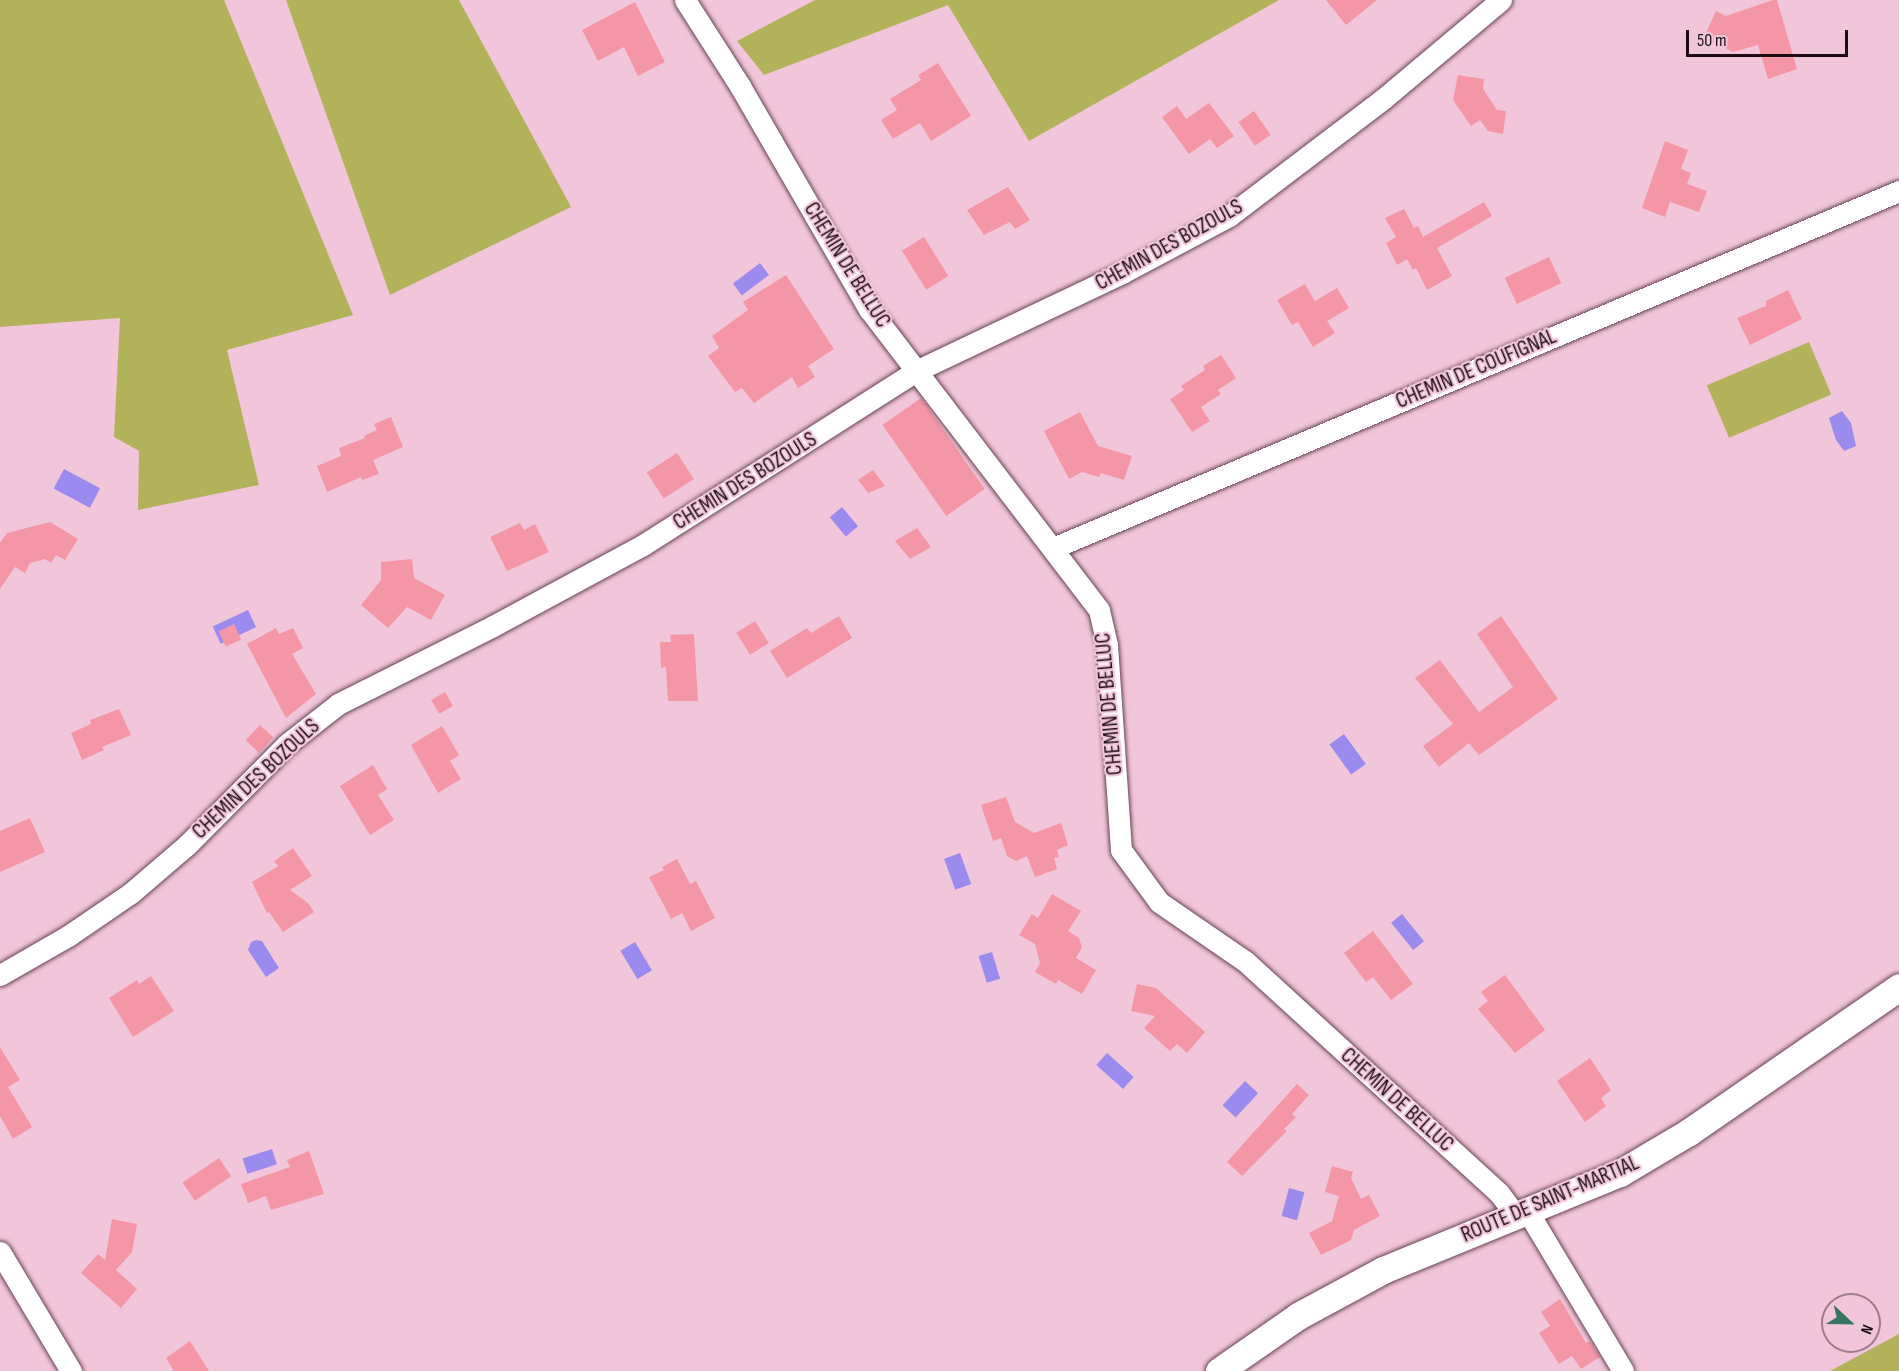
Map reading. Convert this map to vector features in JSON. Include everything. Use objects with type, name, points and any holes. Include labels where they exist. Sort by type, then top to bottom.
[{"type":"main road","name":"ROUTE DE SAINT-MARTIAL","points":[[1219,1371],[1298,1316],[1340,1291],[1434,1248],[1620,1173],[1689,1132],[1899,987]]},
{"type":"street","name":"CHEMIN DE BELLUC","points":[[685,0],[740,86],[869,309],[918,370],[1099,610],[1107,645],[1121,850],[1159,902],[1245,961],[1522,1214],[1623,1371]]},
{"type":"street","name":"CHEMIN DES BOZOULS","points":[[0,975],[68,936],[131,893],[187,845],[286,744],[338,704],[493,626],[643,545],[918,370],[1122,273],[1229,216],[1383,99],[1501,0]]},
{"type":"street","name":"CHEMIN DE COUFIGNAL","points":[[1053,548],[1899,191]]},
{"type":"street","points":[[0,1252],[71,1371]]},
{"type":"shaded area","points":[[0,0],[224,0],[353,315],[227,350],[259,485],[138,510],[139,451],[114,437],[120,318],[0,327]]},
{"type":"shaded area","points":[[286,0],[459,0],[571,207],[390,295]]},
{"type":"shaded area","points":[[815,0],[1279,0],[1029,141],[948,5],[764,75],[737,41]]},
{"type":"shaded area","points":[[760,263],[769,275],[742,295],[733,283]]},
{"type":"shaded area","points":[[1809,342],[1831,394],[1729,438],[1707,385]]},
{"type":"shaded area","points":[[1842,411],[1851,423],[1856,446],[1844,451],[1836,440],[1829,418]]},
{"type":"shaded area","points":[[64,469],[100,488],[90,508],[54,488]]},
{"type":"shaded area","points":[[842,507],[858,526],[846,536],[830,517]]},
{"type":"shaded area","points":[[248,610],[256,627],[221,644],[213,626]]},
{"type":"shaded area","points":[[1344,734],[1366,764],[1351,775],[1329,745]]},
{"type":"shaded area","points":[[960,853],[971,884],[955,890],[944,859]]},
{"type":"shaded area","points":[[1402,914],[1424,941],[1413,950],[1391,923]]},
{"type":"shaded area","points":[[262,941],[279,968],[266,977],[248,950],[251,942]]},
{"type":"shaded area","points":[[635,942],[652,970],[637,979],[620,951]]},
{"type":"shaded area","points":[[992,952],[1000,979],[987,983],[979,956]]},
{"type":"shaded area","points":[[1107,1053],[1134,1077],[1123,1089],[1096,1065]]},
{"type":"shaded area","points":[[1245,1081],[1258,1093],[1236,1117],[1222,1105]]},
{"type":"shaded area","points":[[272,1149],[277,1164],[247,1174],[243,1159]]},
{"type":"shaded area","points":[[1289,1188],[1304,1192],[1297,1220],[1281,1216]]},
{"type":"shaded area","points":[[1899,1334],[1899,1371],[1830,1371],[1864,1353],[1881,1353],[1881,1344]]},
{"type":"building","points":[[1326,0],[1377,0],[1346,25]]},
{"type":"building","points":[[1777,0],[1797,69],[1768,79],[1758,45],[1733,52],[1704,37],[1716,11],[1726,16]]},
{"type":"building","points":[[635,2],[665,62],[638,76],[624,47],[598,61],[582,30]]},
{"type":"building","points":[[938,63],[971,116],[931,141],[920,123],[893,139],[881,120],[897,110],[890,99],[921,80],[918,75]]},
{"type":"building","points":[[1458,75],[1484,79],[1483,89],[1497,110],[1506,111],[1503,134],[1488,131],[1480,120],[1471,126],[1453,100]]},
{"type":"building","points":[[1209,103],[1234,136],[1217,148],[1210,139],[1189,154],[1162,117],[1177,106],[1186,119]]},
{"type":"building","points":[[1254,111],[1271,135],[1255,146],[1238,122]]},
{"type":"building","points":[[1665,141],[1688,150],[1681,169],[1691,173],[1687,184],[1707,191],[1699,212],[1670,202],[1665,217],[1642,208]]},
{"type":"building","points":[[1008,187],[1030,220],[1015,229],[1010,222],[984,235],[967,210]]},
{"type":"building","points":[[1484,202],[1492,216],[1437,248],[1452,276],[1427,290],[1416,268],[1413,270],[1407,259],[1397,265],[1386,243],[1396,237],[1385,218],[1404,209],[1414,228],[1418,226],[1423,237]]},
{"type":"building","points":[[924,237],[948,276],[926,290],[902,251]]},
{"type":"building","points":[[1549,257],[1561,283],[1517,304],[1505,278]]},
{"type":"building","points":[[786,275],[834,349],[808,366],[815,377],[798,388],[792,377],[754,403],[742,388],[735,392],[708,356],[719,348],[712,336],[748,310],[743,302]]},
{"type":"building","points":[[1305,284],[1315,301],[1337,288],[1349,308],[1327,321],[1335,333],[1313,347],[1298,322],[1292,325],[1277,300]]},
{"type":"building","points":[[1788,290],[1802,319],[1750,345],[1737,318],[1766,306],[1766,301]]},
{"type":"building","points":[[1221,355],[1236,378],[1218,390],[1221,394],[1201,407],[1210,421],[1192,432],[1170,399],[1184,390],[1181,386],[1205,370],[1203,366]]},
{"type":"building","points":[[921,398],[985,489],[946,516],[882,425]]},
{"type":"building","points":[[1080,412],[1098,446],[1132,456],[1124,480],[1101,473],[1099,477],[1082,472],[1069,479],[1044,431]]},
{"type":"building","points":[[391,417],[403,447],[373,460],[379,474],[362,480],[361,477],[327,492],[317,466],[341,456],[339,448],[365,438],[364,436],[377,430],[374,424]]},
{"type":"building","points":[[677,453],[694,479],[664,499],[647,473]]},
{"type":"building","points":[[873,470],[885,486],[868,493],[858,480]]},
{"type":"building","points":[[50,522],[78,539],[65,560],[56,555],[51,563],[45,559],[30,563],[25,573],[15,567],[0,589],[0,543],[7,533]]},
{"type":"building","points":[[520,523],[524,530],[535,524],[549,552],[507,571],[490,537]]},
{"type":"building","points":[[917,528],[931,547],[910,559],[895,541]]},
{"type":"building","points":[[412,559],[414,578],[445,595],[431,620],[407,607],[388,628],[361,605],[381,580],[381,562]]},
{"type":"building","points":[[839,616],[852,638],[787,678],[770,651],[807,628],[811,633]]},
{"type":"building","points":[[1501,616],[1558,699],[1479,755],[1469,743],[1439,767],[1423,746],[1453,724],[1415,678],[1440,660],[1479,712],[1513,687],[1477,634]]},
{"type":"building","points":[[755,621],[769,643],[750,655],[736,633]]},
{"type":"building","points":[[234,624],[241,639],[226,647],[219,631]]},
{"type":"building","points":[[276,628],[279,634],[293,628],[303,648],[292,654],[316,694],[286,718],[247,644]]},
{"type":"building","points":[[694,634],[698,701],[668,701],[666,667],[661,668],[660,642],[671,642],[670,635]]},
{"type":"building","points":[[445,692],[453,706],[439,714],[431,700]]},
{"type":"building","points":[[119,709],[131,735],[102,747],[104,750],[82,760],[71,733],[91,724],[90,720]]},
{"type":"building","points":[[260,725],[273,737],[259,753],[246,740]]},
{"type":"building","points":[[442,726],[459,755],[450,761],[461,779],[438,793],[411,745]]},
{"type":"building","points":[[373,765],[387,789],[378,795],[394,820],[370,835],[340,786]]},
{"type":"building","points":[[1006,797],[1015,822],[1034,833],[1061,823],[1068,845],[1057,850],[1059,857],[1054,858],[1057,869],[1035,877],[1027,856],[1016,861],[1007,856],[1001,838],[993,841],[981,805]]},
{"type":"building","points":[[30,818],[45,852],[0,872],[0,831]]},
{"type":"building","points":[[293,848],[312,876],[290,890],[308,903],[314,912],[283,932],[269,912],[267,913],[252,882],[278,866],[274,861]]},
{"type":"building","points":[[677,859],[690,884],[696,881],[715,918],[691,931],[682,913],[671,919],[649,877],[664,870],[662,867]]},
{"type":"building","points":[[1052,894],[1081,911],[1068,931],[1079,938],[1082,947],[1076,958],[1096,970],[1082,994],[1058,980],[1056,984],[1035,972],[1040,963],[1035,944],[1019,935],[1032,914],[1038,918]]},
{"type":"building","points":[[1373,931],[1413,984],[1391,1000],[1373,977],[1366,982],[1344,953]]},
{"type":"building","points":[[1505,975],[1545,1030],[1515,1053],[1478,1009],[1488,1001],[1481,992]]},
{"type":"building","points":[[151,976],[174,1011],[133,1037],[109,998],[137,980],[139,984]]},
{"type":"building","points":[[1137,984],[1156,988],[1205,1032],[1187,1053],[1177,1044],[1170,1051],[1144,1028],[1155,1016],[1131,1011]]},
{"type":"building","points":[[0,1047],[20,1080],[8,1087],[32,1127],[13,1139],[0,1116]]},
{"type":"building","points":[[1590,1058],[1611,1090],[1601,1098],[1606,1106],[1585,1122],[1557,1081]]},
{"type":"building","points":[[1297,1084],[1309,1095],[1292,1114],[1296,1117],[1284,1129],[1287,1131],[1242,1176],[1227,1162]]},
{"type":"building","points":[[309,1151],[324,1194],[271,1210],[266,1196],[248,1203],[241,1184],[290,1167],[287,1160]]},
{"type":"building","points":[[219,1158],[231,1176],[195,1201],[183,1183]]},
{"type":"building","points":[[1332,1166],[1353,1172],[1351,1178],[1361,1199],[1369,1195],[1380,1216],[1354,1230],[1351,1240],[1321,1255],[1309,1233],[1332,1221],[1339,1196],[1325,1192]]},
{"type":"building","points":[[112,1219],[137,1224],[132,1252],[116,1270],[137,1289],[121,1308],[81,1273],[98,1254],[105,1260]]},
{"type":"building","points":[[1560,1299],[1586,1343],[1590,1341],[1600,1357],[1581,1369],[1572,1356],[1559,1364],[1539,1333],[1550,1326],[1541,1312]]},
{"type":"building","points":[[190,1341],[209,1371],[174,1371],[166,1358]]}]
